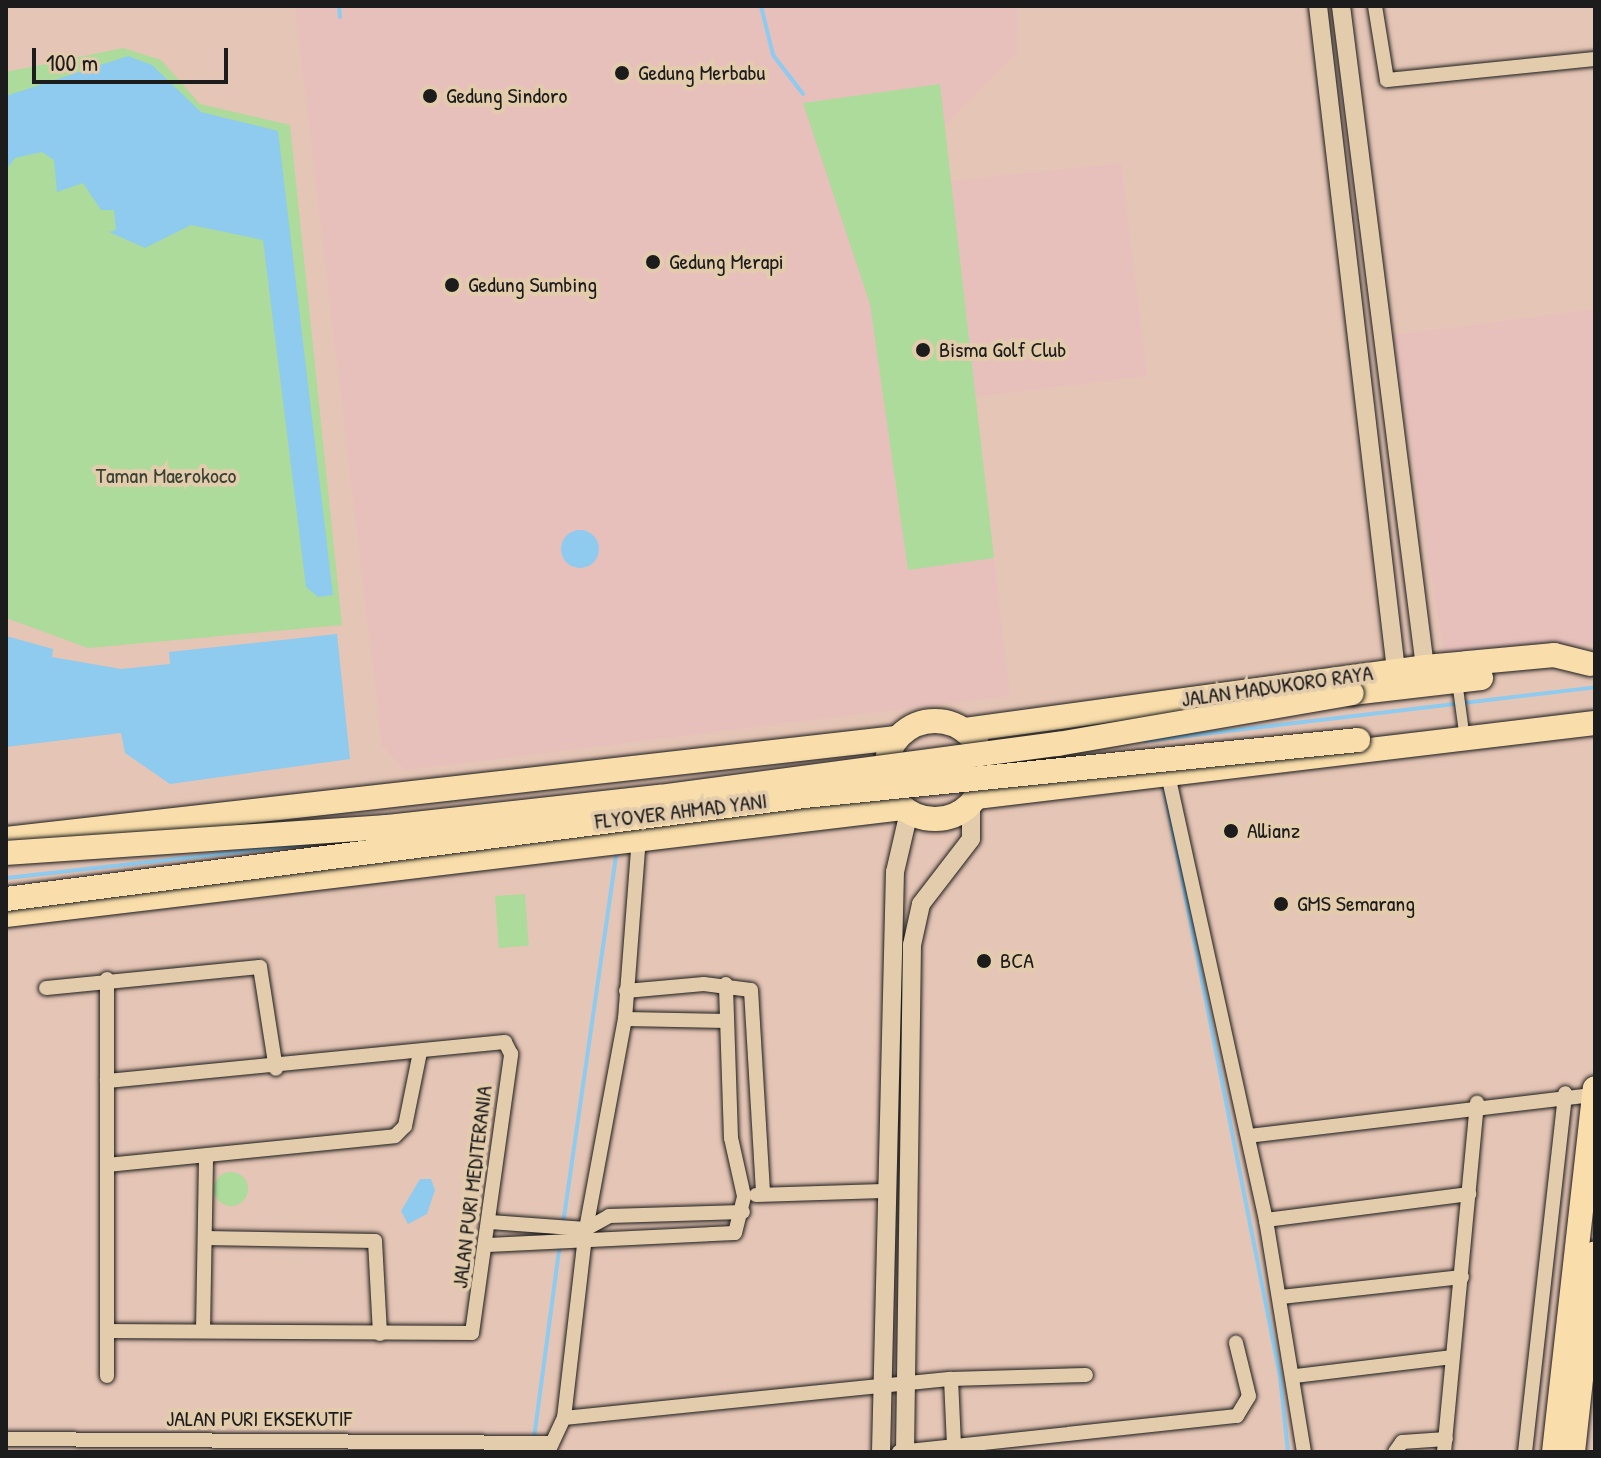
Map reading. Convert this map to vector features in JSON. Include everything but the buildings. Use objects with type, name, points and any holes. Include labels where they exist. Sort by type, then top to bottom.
[{"type":"highway","name":"JALAN MADUKORO RAYA","points":[[965,730],[1396,670],[1554,655],[1593,663]]},
{"type":"highway","name":"JALAN MADUKORO RAYA","points":[[1352,693],[1458,686],[1593,663]]},
{"type":"highway","name":"FLYOVER AHMAD YANI","points":[[6,853],[386,827],[675,795],[1058,744],[1352,693]]},
{"type":"highway","points":[[6,839],[384,808],[637,781],[896,738],[931,720],[965,730],[983,754],[977,795]]},
{"type":"highway","points":[[1463,727],[1595,723]]},
{"type":"highway","points":[[6,915],[390,858],[605,840],[636,833],[901,804],[942,819],[977,795],[1159,781],[1595,723]]},
{"type":"highway","name":"FLYOVER AHMAD YANI","points":[[6,899],[805,796],[1463,727]]},
{"type":"highway","points":[[896,738],[886,762],[901,804]]},
{"type":"highway","points":[[636,833],[637,781]]},
{"type":"highway","points":[[384,808],[390,858]]},
{"type":"highway","points":[[1554,1452],[1595,1088]]},
{"type":"highway","points":[[1573,1452],[1595,1253]]},
{"type":"highway","points":[[1581,1452],[1595,1322]]},
{"type":"street","points":[[1318,6],[1396,670]]},
{"type":"street","points":[[1341,6],[1425,667]]},
{"type":"street","points":[[1375,6],[1387,80],[1595,59]]},
{"type":"street","points":[[1458,686],[1463,727]]},
{"type":"street","points":[[1159,781],[1248,1136],[1281,1297],[1304,1452]]},
{"type":"street","points":[[977,795],[968,845],[914,923],[903,1452],[1237,1416],[1249,1396],[1236,1343]]},
{"type":"street","points":[[881,1452],[884,1191],[895,872],[901,804]]},
{"type":"street","points":[[549,1448],[564,1418],[586,1229],[625,1019],[636,833]]},
{"type":"street","points":[[46,988],[107,979],[260,967],[276,1069]]},
{"type":"street","points":[[107,979],[107,1376]]},
{"type":"street","points":[[626,991],[726,984],[751,990],[763,1194]]},
{"type":"street","points":[[488,1245],[584,1245],[726,1238],[743,1212],[744,1196],[726,1072],[726,984]]},
{"type":"street","points":[[625,1019],[727,1021]]},
{"type":"street","name":"JALAN PURI MEDITERANIA","points":[[107,1081],[276,1069],[510,1045],[488,1245],[472,1333],[107,1331]]},
{"type":"street","points":[[107,1165],[206,1160],[399,1134],[420,1052]]},
{"type":"street","points":[[726,1072],[755,1070]]},
{"type":"street","points":[[1248,1136],[1477,1103],[1565,1093],[1594,1095]]},
{"type":"street","points":[[1525,1452],[1565,1093]]},
{"type":"street","points":[[1395,1452],[1402,1442],[1445,1446],[1477,1103]]},
{"type":"street","points":[[203,1331],[206,1160]]},
{"type":"street","points":[[744,1196],[884,1191]]},
{"type":"street","points":[[1266,1220],[1469,1194]]},
{"type":"street","points":[[490,1222],[586,1229],[609,1216],[743,1212]]},
{"type":"street","points":[[205,1238],[375,1241],[380,1334]]},
{"type":"street","points":[[1281,1297],[1462,1277]]},
{"type":"street","points":[[1295,1376],[1452,1357]]},
{"type":"street","points":[[564,1418],[951,1379],[1086,1375]]},
{"type":"street","points":[[951,1379],[954,1446]]},
{"type":"street","name":"JALAN PURI EKSEKUTIF","points":[[6,1439],[104,1446],[512,1446],[535,1442],[549,1448]]},
{"type":"shaded area","points":[[295,6],[1018,6],[1017,53],[944,127],[950,181],[1121,163],[1147,376],[975,397],[1010,696],[405,770],[382,746]]},
{"type":"shaded area","points":[[1595,309],[1595,643],[1445,660],[1393,335]]},
{"type":"green space","name":"Taman Maerokoco","points":[[123,48],[161,60],[200,104],[290,125],[342,625],[88,648],[6,618],[6,72]]},
{"type":"green space","name":"Bisma Golf Club","points":[[940,84],[994,558],[908,570],[870,304],[803,103]]},
{"type":"green space","points":[[525,894],[529,946],[499,948],[495,896]]},
{"type":"green space","points":[[231,1172],[243,1177],[248,1189],[243,1201],[231,1206],[219,1201],[214,1189],[219,1177]]},
{"type":"water","points":[[128,56],[152,65],[201,112],[278,131],[333,595],[318,597],[306,587],[263,240],[191,225],[145,248],[109,232],[116,230],[114,210],[101,210],[83,183],[57,192],[54,160],[42,152],[15,158],[6,170],[6,96]]},
{"type":"water","points":[[580,530],[594,535],[599,549],[594,563],[580,568],[566,563],[561,549],[566,535]]},
{"type":"water","points":[[337,634],[350,759],[170,784],[125,753],[121,733],[6,747],[6,636],[53,649],[52,657],[121,669],[170,664],[169,652]]},
{"type":"water","points":[[420,1179],[431,1179],[435,1190],[427,1214],[408,1224],[401,1211]]},
{"type":"waterway","points":[[339,6],[340,17]]},
{"type":"waterway","points":[[761,6],[773,55],[803,94]]},
{"type":"waterway","points":[[1145,741],[1595,687]]},
{"type":"waterway","points":[[1163,782],[1280,1376],[1288,1452]]},
{"type":"waterway","points":[[6,878],[310,844]]},
{"type":"waterway","points":[[563,1224],[617,849]]},
{"type":"waterway","points":[[534,1438],[560,1244]]},
{"type":"place","name":"Gedung Merbabu","points":[[622,73]]},
{"type":"place","name":"Gedung Sindoro","points":[[430,96]]},
{"type":"place","name":"Gedung Merapi","points":[[653,262]]},
{"type":"place","name":"Gedung Sumbing","points":[[452,285]]},
{"type":"place","name":"Bisma Golf Club","points":[[923,350]]},
{"type":"place","name":"Allianz","points":[[1231,831]]},
{"type":"place","name":"GMS Semarang","points":[[1281,904]]},
{"type":"place","name":"BCA","points":[[984,961]]}]
